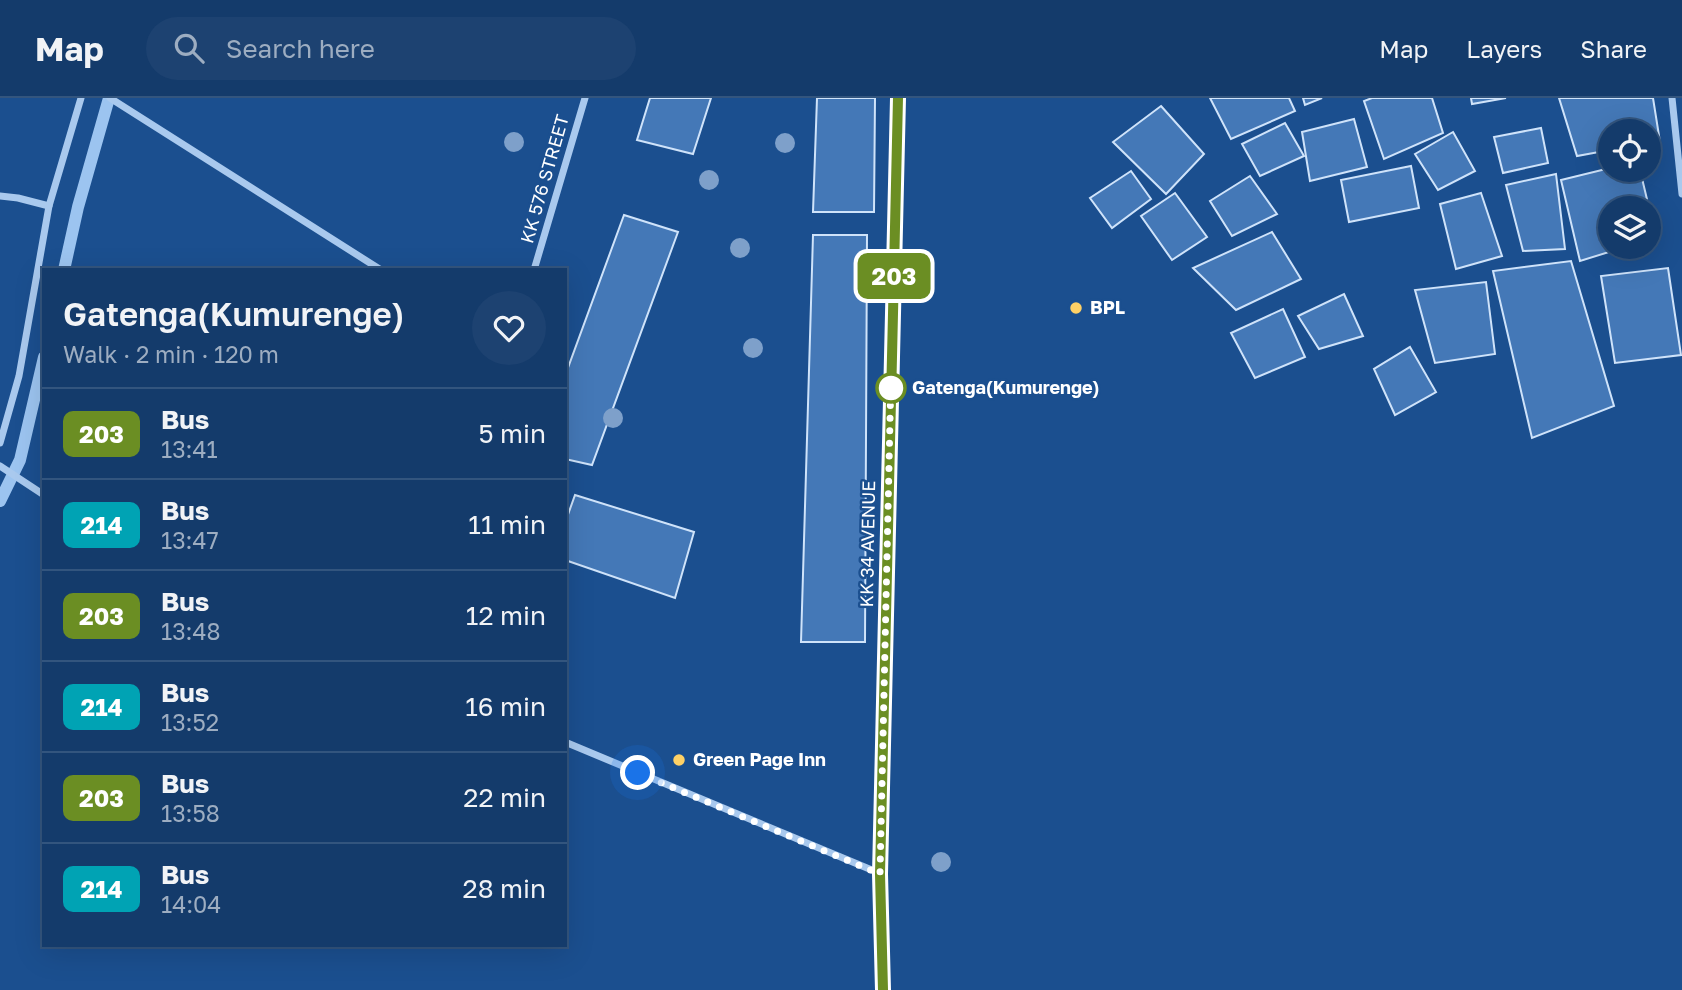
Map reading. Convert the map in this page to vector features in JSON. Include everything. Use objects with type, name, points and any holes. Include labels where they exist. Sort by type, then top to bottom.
[{"type":"main road","name":"KK 34 AVENUE","points":[[883,990],[880,874],[898,98]]},
{"type":"street","points":[[0,443],[19,376],[49,206],[81,98]]},
{"type":"street","points":[[110,98],[379,268]]},
{"type":"street","name":"KK 576 STREET","points":[[535,268],[585,98]]},
{"type":"street","points":[[1672,98],[1682,194]]},
{"type":"street","points":[[0,196],[49,206]]},
{"type":"street","points":[[0,466],[42,494]]},
{"type":"street","points":[[567,743],[880,874]]},
{"type":"building","points":[[650,98],[711,98],[693,154],[637,140]]},
{"type":"building","points":[[817,98],[875,98],[874,212],[813,212]]},
{"type":"building","points":[[1210,98],[1289,98],[1295,111],[1231,139]]},
{"type":"building","points":[[1303,98],[1322,98],[1305,105]]},
{"type":"building","points":[[1372,98],[1432,98],[1443,133],[1384,159],[1364,101]]},
{"type":"building","points":[[1471,98],[1506,98],[1472,104]]},
{"type":"building","points":[[1559,98],[1653,98],[1656,119],[1598,119],[1598,152],[1577,156]]},
{"type":"building","points":[[1161,106],[1204,154],[1166,194],[1113,142]]},
{"type":"building","points":[[1354,119],[1367,167],[1310,181],[1302,132]]},
{"type":"building","points":[[1285,123],[1304,156],[1260,176],[1242,144]]},
{"type":"building","points":[[1541,128],[1548,163],[1503,173],[1494,137]]},
{"type":"building","points":[[1453,132],[1475,171],[1438,190],[1415,154]]},
{"type":"building","points":[[1411,166],[1419,208],[1349,222],[1341,180]]},
{"type":"building","points":[[1131,171],[1151,199],[1112,228],[1090,198]]},
{"type":"building","points":[[1598,171],[1598,182],[1643,182],[1646,196],[1598,196],[1598,255],[1580,261],[1561,180]]},
{"type":"building","points":[[1556,174],[1565,249],[1523,251],[1506,185]]},
{"type":"building","points":[[1250,176],[1277,214],[1232,236],[1210,201]]},
{"type":"building","points":[[1175,193],[1207,237],[1172,260],[1141,216]]},
{"type":"building","points":[[1481,193],[1502,256],[1456,269],[1440,204]]},
{"type":"building","points":[[624,215],[678,232],[592,465],[567,459],[567,371]]},
{"type":"building","points":[[1272,232],[1301,279],[1236,310],[1193,268]]},
{"type":"building","points":[[813,235],[867,235],[865,642],[801,642]]},
{"type":"building","points":[[1571,261],[1614,406],[1532,438],[1493,271]]},
{"type":"building","points":[[1668,268],[1681,355],[1615,363],[1601,276]]},
{"type":"building","points":[[1486,282],[1495,354],[1435,363],[1415,290]]},
{"type":"building","points":[[1344,294],[1363,336],[1319,349],[1298,316]]},
{"type":"building","points":[[1283,309],[1305,357],[1255,378],[1231,333]]},
{"type":"building","points":[[1410,347],[1436,392],[1395,415],[1374,369]]},
{"type":"building","points":[[575,495],[694,532],[675,598],[567,561],[567,517]]},
{"type":"waterway","points":[[64,268],[78,207],[109,98]]},
{"type":"waterway","points":[[0,501],[20,460],[42,366]]},
{"type":"bus line","name":"203","points":[[883,990],[880,874],[898,98]]},
{"type":"place","name":"BPL","points":[[1076,308]]},
{"type":"place","name":"Gatenga(Kumurenge)","points":[[891,388]]},
{"type":"place","name":"Green Page Inn","points":[[679,760]]},
{"type":"route","points":[[638,773],[880,874],[891,375],[891,388]]}]
